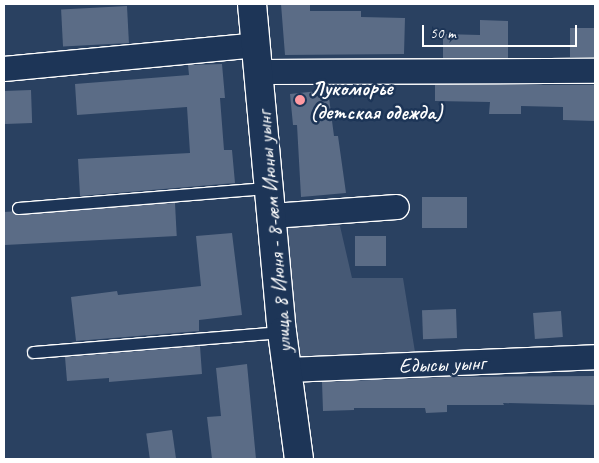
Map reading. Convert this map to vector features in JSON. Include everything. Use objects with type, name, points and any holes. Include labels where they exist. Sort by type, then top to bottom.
[{"type":"highway","name":"улица 8 Июня - 8-ӕм Июны уынг","points":[[252,4],[282,332],[298,459]]},
{"type":"street","points":[[4,70],[257,45]]},
{"type":"street","points":[[259,72],[595,71]]},
{"type":"street","points":[[272,216],[397,208]]},
{"type":"street","name":"Едысы уынг","points":[[288,370],[595,357]]},
{"type":"lane","points":[[18,208],[269,188]]},
{"type":"lane","points":[[33,352],[282,332]]},
{"type":"shaded area","points":[[283,223],[340,226],[352,278],[403,278],[415,352],[296,358]]},
{"type":"building","points":[[281,4],[310,4],[310,11],[361,11],[361,17],[405,18],[404,54],[285,55]]},
{"type":"building","points":[[127,6],[129,43],[63,46],[61,9]]},
{"type":"building","points":[[480,20],[508,21],[508,58],[443,58],[443,34],[480,35]]},
{"type":"building","points":[[570,28],[595,28],[595,57],[570,57]]},
{"type":"building","points":[[222,64],[225,98],[220,98],[224,150],[232,150],[235,183],[80,196],[78,159],[190,153],[187,107],[77,115],[75,84],[189,75],[188,65]]},
{"type":"building","points":[[435,85],[595,85],[595,121],[563,120],[563,107],[521,106],[521,114],[489,114],[490,102],[435,101]]},
{"type":"building","points":[[31,90],[32,123],[5,124],[4,91]]},
{"type":"building","points":[[328,90],[334,136],[338,136],[346,193],[301,197],[297,125],[293,125],[290,94]]},
{"type":"building","points":[[422,197],[467,197],[467,228],[422,228]]},
{"type":"building","points":[[175,203],[177,236],[5,245],[4,212]]},
{"type":"building","points":[[232,233],[242,315],[199,320],[199,331],[76,341],[71,297],[117,291],[118,295],[201,286],[196,236]]},
{"type":"building","points":[[355,236],[386,236],[386,266],[355,266]]},
{"type":"building","points":[[456,309],[457,338],[423,339],[422,310]]},
{"type":"building","points":[[561,311],[563,337],[535,339],[533,313]]},
{"type":"building","points":[[200,346],[202,374],[109,382],[109,378],[67,381],[65,357]]},
{"type":"building","points":[[247,364],[256,459],[212,459],[207,417],[221,416],[216,368]]},
{"type":"building","points":[[595,376],[595,405],[503,403],[504,405],[447,405],[447,412],[426,413],[425,408],[354,408],[354,410],[323,411],[322,382],[447,377]]},
{"type":"building","points":[[172,430],[176,459],[150,459],[146,434]]},
{"type":"place","name":"Лукоморье (детская одежда)","points":[[300,100]]}]
